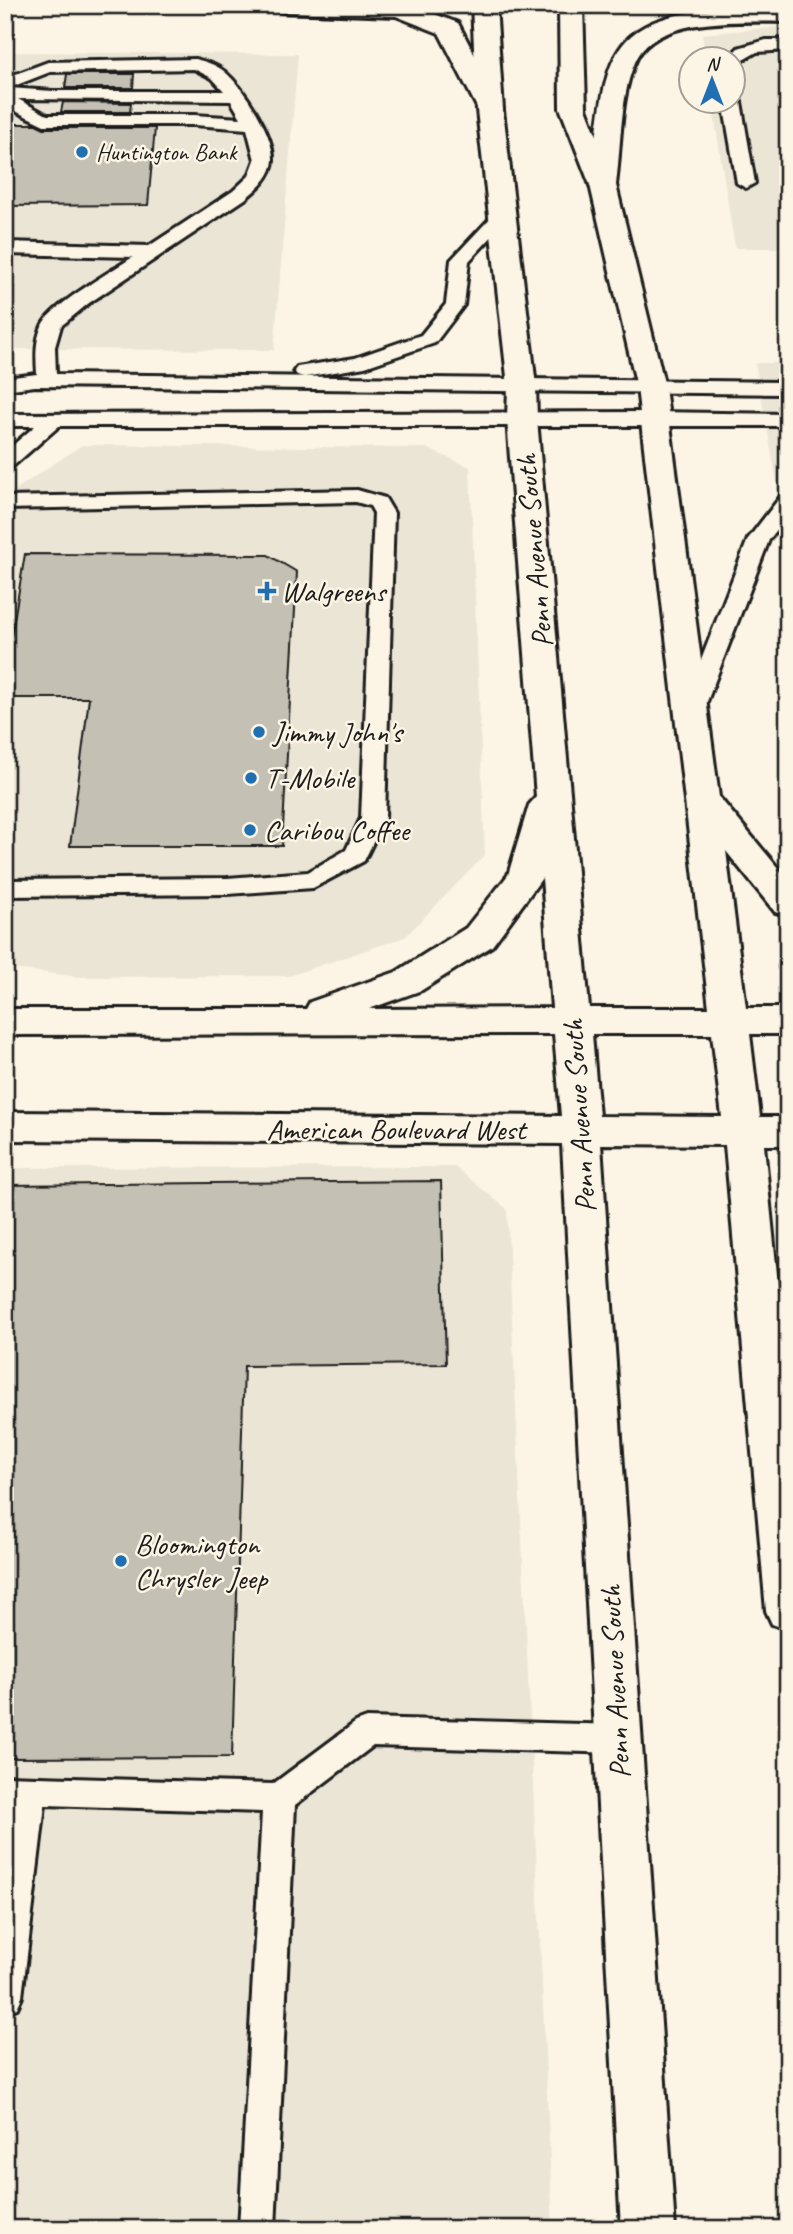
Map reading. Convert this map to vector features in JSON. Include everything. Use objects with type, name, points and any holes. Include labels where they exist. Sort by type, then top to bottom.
[{"type":"main road","points":[[284,5],[398,9],[449,28],[490,110]]},
{"type":"main road","name":"Penn Avenue South","points":[[484,5],[490,110],[522,386],[522,419],[573,1021],[648,2229]]},
{"type":"main road","points":[[570,5],[573,108],[603,185],[652,403],[743,1131],[788,1611]]},
{"type":"main road","points":[[603,185],[620,72],[627,53],[639,39],[653,30],[679,21],[724,15],[788,15]]},
{"type":"main road","points":[[295,1021],[409,981],[479,937],[525,878],[553,779]]},
{"type":"main road","points":[[703,800],[788,904]]},
{"type":"main road","points":[[5,1022],[788,1021]]},
{"type":"main road","name":"American Boulevard West","points":[[5,1126],[788,1131]]},
{"type":"main road","points":[[764,1351],[788,1299]]},
{"type":"lane","points":[[748,50],[757,46],[788,45]]},
{"type":"lane","points":[[5,92],[48,66],[183,62],[208,68],[238,102],[264,158],[258,178],[239,195],[82,299],[52,324],[45,348],[47,380]]},
{"type":"lane","points":[[5,92],[44,120],[194,120],[238,102]]},
{"type":"lane","points":[[5,92],[238,102]]},
{"type":"lane","points":[[734,116],[746,183]]},
{"type":"lane","points":[[229,382],[358,363],[428,339],[455,305],[460,260],[502,216]]},
{"type":"lane","points":[[5,248],[155,252]]},
{"type":"lane","points":[[5,384],[47,380],[522,386],[788,420]]},
{"type":"lane","points":[[5,420],[522,419],[788,388]]},
{"type":"lane","points":[[5,463],[55,419]]},
{"type":"lane","points":[[5,503],[357,496],[378,502],[384,513],[373,818],[356,855],[313,880],[227,886],[5,888]]},
{"type":"lane","points":[[692,712],[759,539],[788,500]]},
{"type":"lane","points":[[5,1997],[18,1790],[279,1798],[367,1732],[619,1740]]},
{"type":"lane","points":[[257,2229],[279,1798]]},
{"type":"path","points":[[777,967],[788,967]]},
{"type":"shaded area","points":[[788,26],[788,248],[735,248],[714,116],[748,116],[748,46],[704,46],[702,34]]},
{"type":"shaded area","points":[[5,52],[298,54],[274,350],[5,349]]},
{"type":"shaded area","points":[[755,363],[788,363],[788,541]]},
{"type":"shaded area","points":[[82,445],[426,448],[470,467],[485,855],[405,937],[289,976],[81,977],[5,968],[5,506],[9,494]]},
{"type":"shaded area","points":[[455,1167],[507,1209],[553,2229],[5,2229],[5,1168]]},
{"type":"building","points":[[67,74],[134,74],[133,88],[65,88]]},
{"type":"building","points":[[63,102],[131,103],[130,112],[61,112]]},
{"type":"building","name":"Huntington Bank","points":[[14,124],[36,124],[44,128],[155,128],[148,205],[5,206],[5,179]]},
{"type":"building","points":[[25,554],[268,555],[297,572],[282,846],[70,846],[89,698],[5,698],[5,674]]},
{"type":"building","name":"Bloomington Chrysler Jeep","points":[[441,1181],[446,1364],[244,1366],[232,1757],[5,1758],[5,1185]]},
{"type":"place","name":"Huntington Bank","points":[[82,152]]},
{"type":"place","name":"Walgreens","points":[[267,591]]},
{"type":"place","name":"Jimmy John's","points":[[259,732]]},
{"type":"place","name":"T-Mobile","points":[[251,778]]},
{"type":"place","name":"Caribou Coffee","points":[[250,830]]},
{"type":"place","name":"Bloomington Chrysler Jeep","points":[[121,1561]]}]
